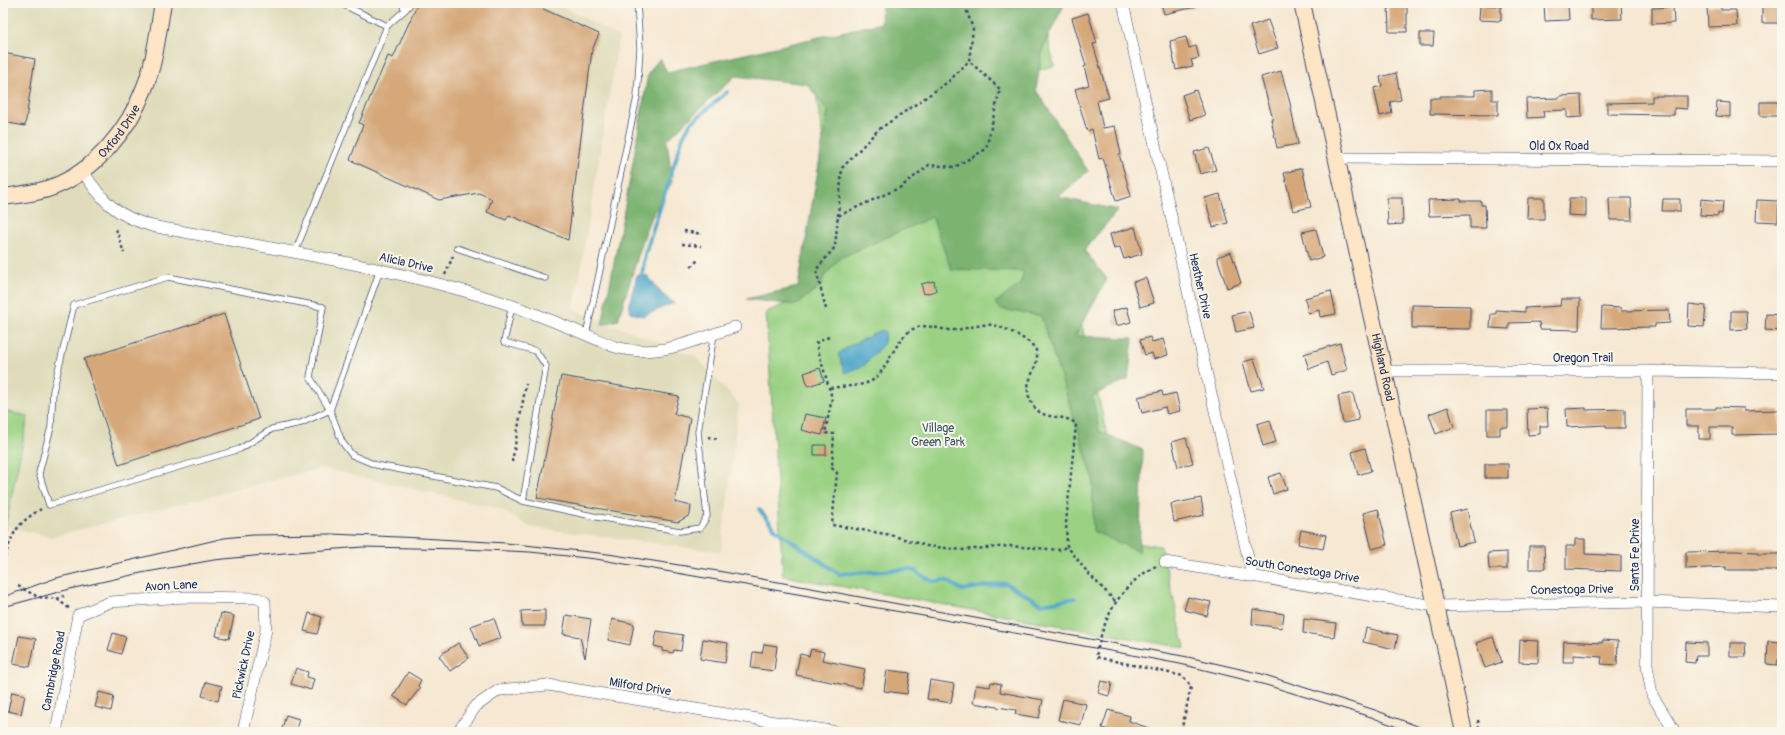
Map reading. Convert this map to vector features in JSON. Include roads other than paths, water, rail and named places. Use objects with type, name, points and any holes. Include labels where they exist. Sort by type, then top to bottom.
[{"type":"street","name":"Oxford Drive","points":[[3,197],[31,194],[54,187],[82,170],[102,153],[123,129],[138,103],[150,68],[163,3]]},
{"type":"street","name":"Heather Drive","points":[[1124,3],[1252,575]]},
{"type":"street","name":"Highland Road","points":[[1302,3],[1462,726]]},
{"type":"street","name":"Old Ox Road","points":[[1336,158],[1782,161]]},
{"type":"street","name":"Alicia Drive","points":[[82,170],[102,199],[122,215],[135,221],[175,230],[295,252],[450,287],[512,305],[615,347],[629,351],[649,352],[673,347],[736,327]]},
{"type":"street","name":"Oregon Trail","points":[[1383,371],[1648,371],[1782,373]]},
{"type":"street","name":"Santa Fe Drive","points":[[1648,371],[1647,665],[1652,695],[1675,732]]},
{"type":"street","name":"South Conestoga Drive","points":[[1165,562],[1435,606]]},
{"type":"street","name":"Avon Lane","points":[[78,615],[110,602],[185,597],[257,598],[265,602]]},
{"type":"street","name":"Pickwick Drive","points":[[243,732],[266,630],[265,602]]},
{"type":"street","name":"Conestoga Drive","points":[[1435,606],[1648,602],[1782,607]]},
{"type":"street","name":"Cambridge Road","points":[[56,732],[78,615]]},
{"type":"street","name":"Milford Drive","points":[[458,732],[476,706],[498,690],[548,685],[837,732]]},
{"type":"lane","points":[[340,3],[387,26]]},
{"type":"lane","points":[[402,3],[404,10]]},
{"type":"lane","points":[[295,252],[387,26],[411,3]]},
{"type":"lane","points":[[586,335],[637,97],[640,48],[638,4]]},
{"type":"lane","points":[[457,248],[545,278]]},
{"type":"lane","points":[[380,270],[330,410],[301,423],[272,429],[240,449],[49,505],[39,473],[51,428],[53,392],[74,306],[168,277],[323,307],[310,377],[330,410],[342,442],[352,455],[376,465],[496,488],[523,501],[597,517],[680,531],[700,528],[707,516],[698,432],[714,333]]},
{"type":"lane","points":[[512,305],[504,342],[536,351],[546,366],[523,501]]},
{"type":"water","points":[[637,275],[648,276],[662,294],[674,303],[643,316],[631,313],[629,304]]},
{"type":"water","points":[[882,330],[885,332],[884,343],[865,365],[845,373],[838,354],[849,346]]},
{"type":"waterway","points":[[642,276],[645,254],[683,137],[690,124],[727,92]]},
{"type":"waterway","points":[[759,509],[776,530],[839,574],[911,569],[933,582],[946,580],[962,590],[1005,583],[1042,604],[1075,598]]},
{"type":"tram line","points":[[3,597],[56,578],[224,538],[253,535],[332,534],[506,543],[608,554],[718,571],[1188,657],[1262,674],[1375,710],[1433,732]]},
{"type":"tram line","points":[[3,607],[70,589],[141,573],[214,560],[363,547],[530,552],[596,559],[918,615],[1180,664],[1266,685],[1371,717],[1410,732]]},
{"type":"park label","name":"Village Green Park","points":[[938,435]]}]
